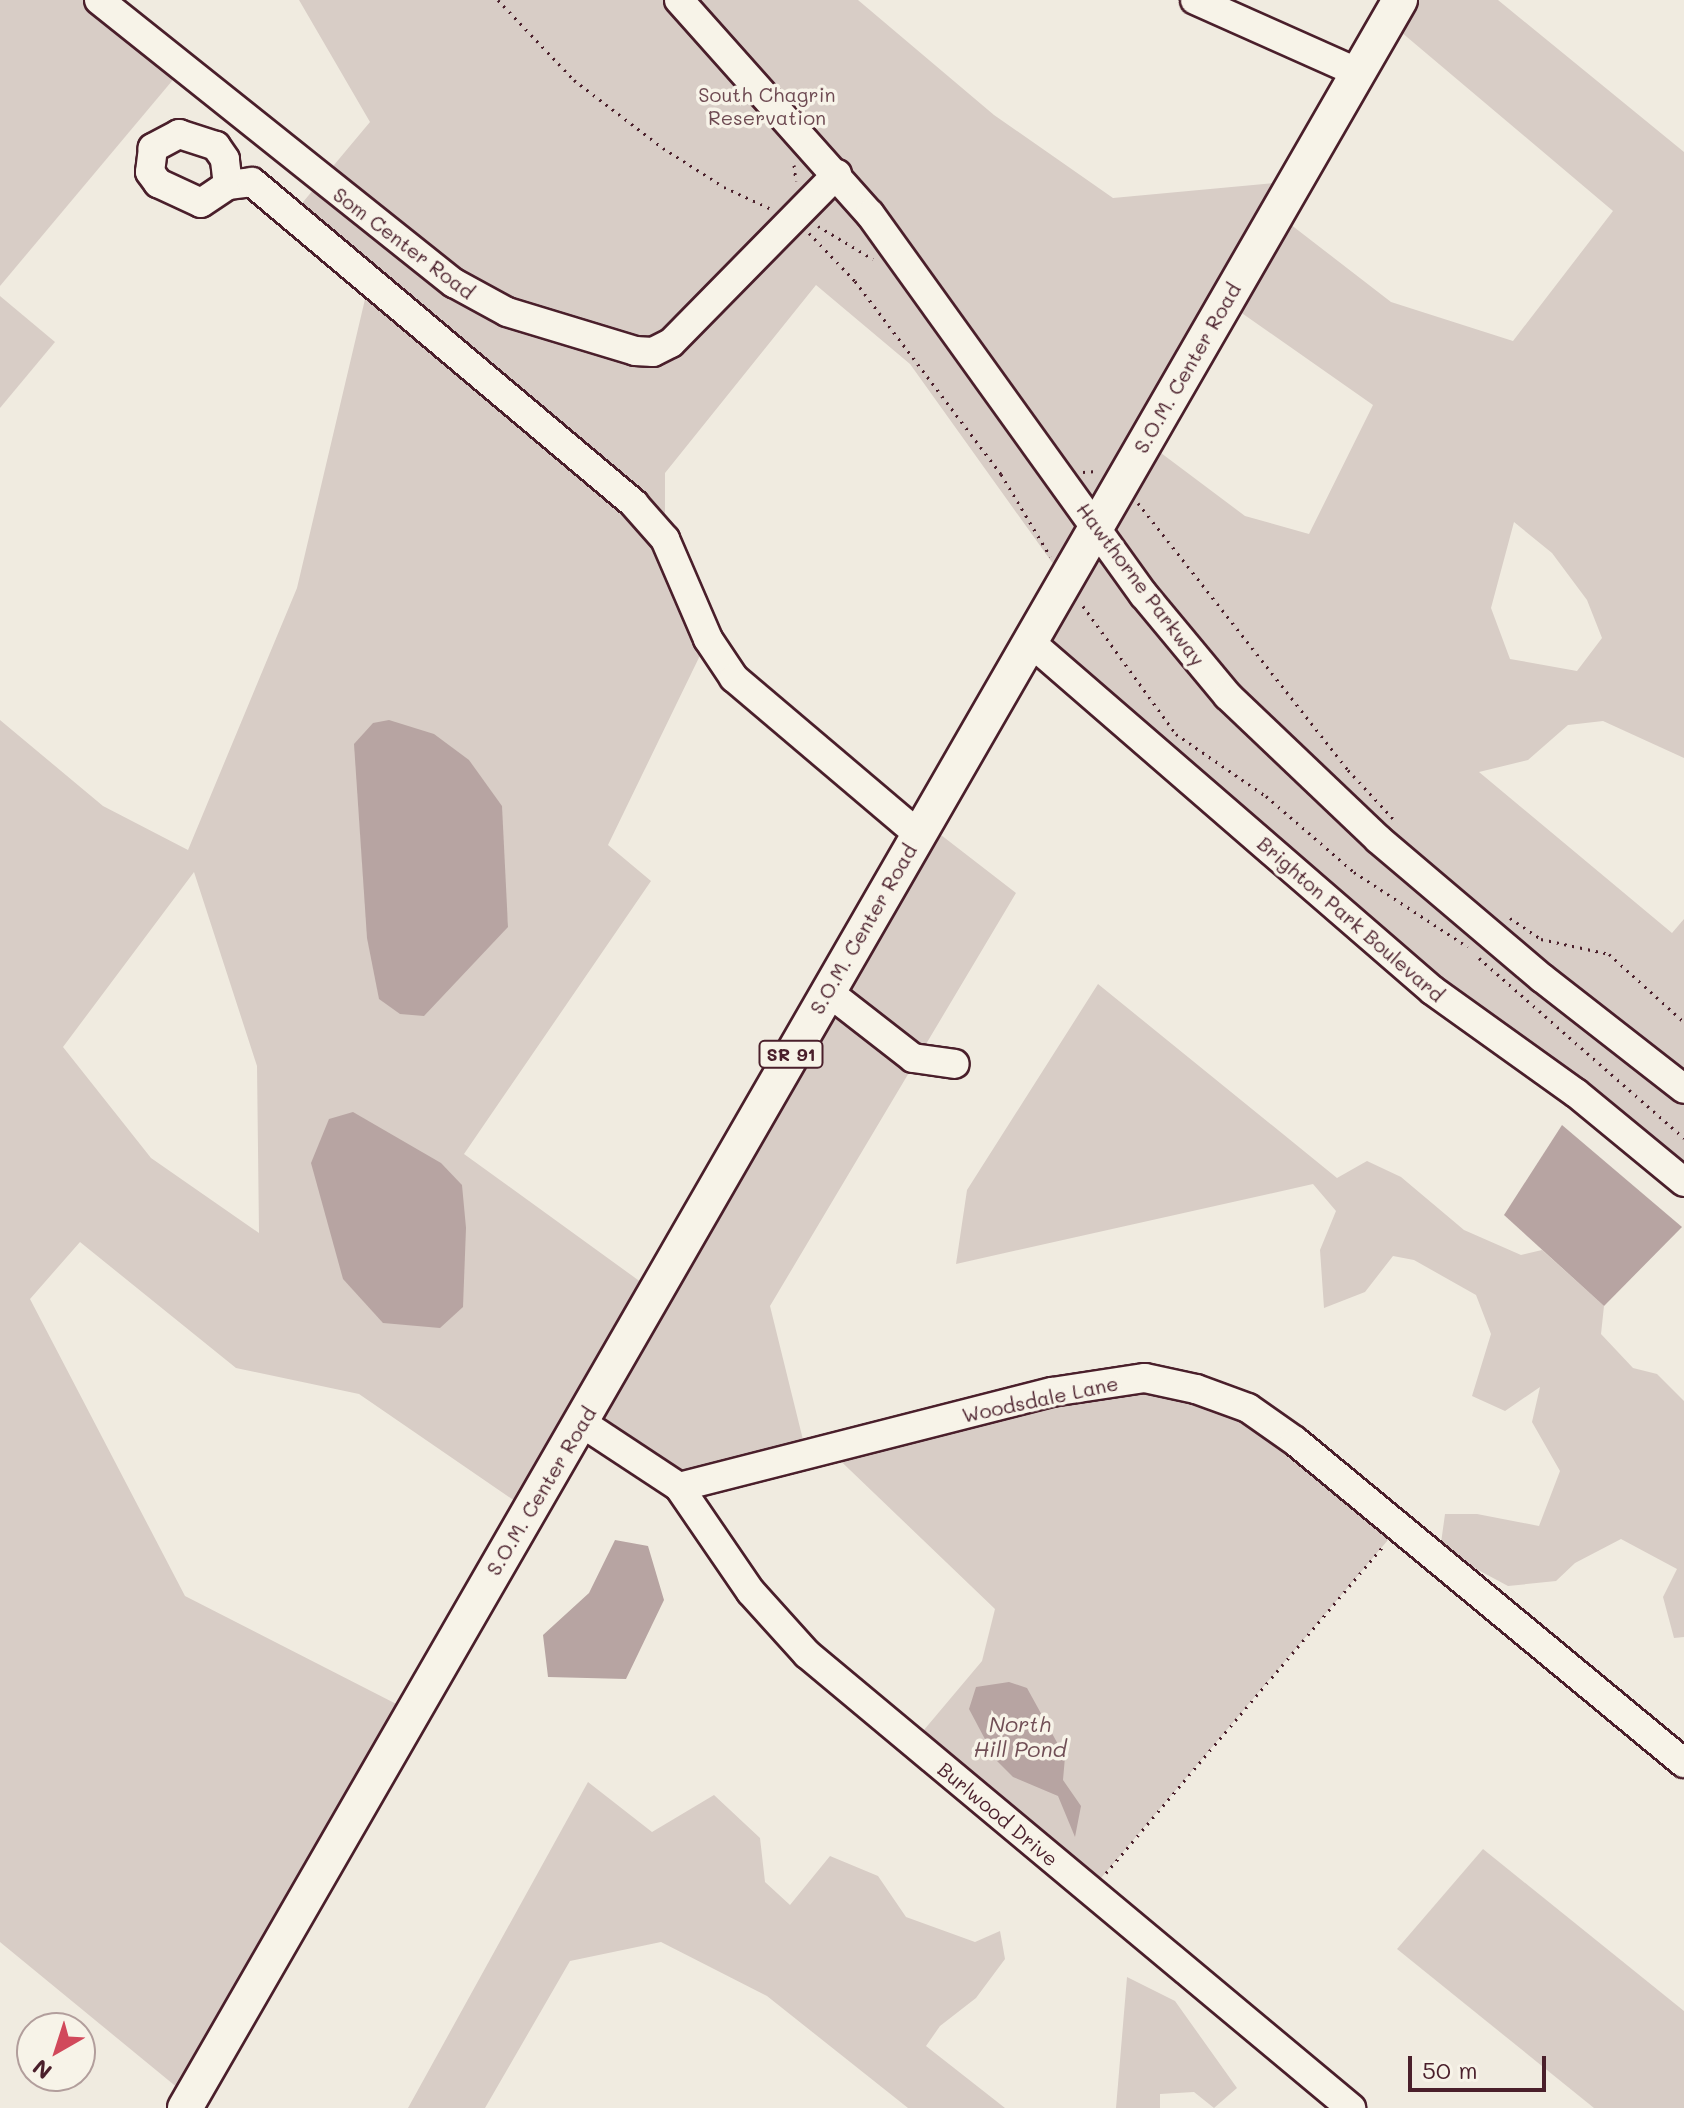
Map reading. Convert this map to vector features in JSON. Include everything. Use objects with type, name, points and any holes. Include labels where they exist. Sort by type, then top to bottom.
[{"type":"main road","name":"S.O.M. Center Road","points":[[185,2108],[1400,0]]},
{"type":"street","name":"Som Center Road","points":[[99,0],[416,256],[478,298],[576,336],[644,351],[671,343],[801,205],[837,174]]},
{"type":"street","name":"Hawthorne Parkway","points":[[679,0],[837,174],[926,288],[1187,650],[1285,754],[1517,957],[1684,1089]]},
{"type":"street","points":[[1195,0],[1357,72]]},
{"type":"street","points":[[228,185],[252,182],[634,504],[665,539],[708,639],[734,678],[918,834]]},
{"type":"street","name":"Brighton Park Boulevard","points":[[1029,641],[1432,990],[1576,1093],[1684,1182]]},
{"type":"street","points":[[827,991],[913,1058],[955,1064]]},
{"type":"street","name":"Woodsdale Lane","points":[[679,1487],[1052,1392],[1145,1378],[1248,1408],[1399,1527],[1684,1763]]},
{"type":"street","points":[[582,1423],[679,1487]]},
{"type":"street","name":"Burlwood Drive","points":[[679,1487],[751,1592],[807,1654],[1351,2108]]},
{"type":"path","points":[[793,157],[801,205],[819,227],[875,261]]},
{"type":"path","points":[[1081,474],[1092,468],[1103,476]]},
{"type":"path","points":[[1126,495],[1157,520],[1239,634],[1358,782],[1403,828]]},
{"type":"path","points":[[1502,912],[1541,939],[1609,954],[1684,1022]]},
{"type":"path","points":[[1090,1891],[1399,1527]]},
{"type":"green space","points":[[0,0],[99,0],[182,69],[0,286]]},
{"type":"green space","name":"South Chagrin Reservation","points":[[299,0],[858,0],[994,115],[1113,198],[1295,181],[1277,214],[1391,302],[1513,341],[1613,211],[1388,21],[1400,0],[1498,0],[1684,152],[1684,758],[1603,721],[1568,725],[1528,760],[1479,772],[1672,933],[1684,919],[1684,1182],[1029,641],[1056,568],[910,364],[816,285],[665,473],[665,539],[708,639],[608,845],[651,881],[464,1154],[656,1293],[528,1510],[359,1394],[236,1368],[80,1242],[30,1299],[185,1596],[412,1712],[190,2098],[96,2021],[96,2012],[85,2012],[0,1942],[0,720],[103,806],[188,850],[297,588],[370,278],[293,214],[370,122]],"holes":[[[1226,302],[1373,405],[1309,534],[1245,516],[1161,453],[1137,487]],[[1514,522],[1552,553],[1587,600],[1602,638],[1577,671],[1510,659],[1491,608]],[[469,760],[504,881],[508,927]],[[194,872],[257,1066],[259,1233],[151,1158],[63,1047]]]},
{"type":"green space","points":[[0,296],[55,342],[0,408]]},
{"type":"green space","points":[[941,835],[1016,893],[770,1306],[806,1452],[679,1487],[593,1430]]},
{"type":"green space","points":[[1098,984],[1337,1178],[1367,1161],[1401,1177],[1464,1230],[1521,1255],[1542,1250],[1604,1306],[1601,1334],[1633,1368],[1657,1374],[1684,1401],[1684,1637],[1674,1638],[1663,1597],[1677,1569],[1621,1539],[1575,1563],[1556,1581],[1508,1586],[1467,1564],[1441,1543],[1445,1514],[1477,1514],[1539,1526],[1560,1471],[1532,1422],[1540,1387],[1505,1411],[1472,1396],[1491,1334],[1476,1295],[1414,1260],[1393,1256],[1365,1292],[1324,1308],[1320,1250],[1336,1211],[1313,1184],[956,1264],[967,1190]]},
{"type":"green space","points":[[1196,1389],[1399,1527],[1090,1891],[913,1743],[982,1661],[995,1609],[826,1447],[1052,1392]]},
{"type":"green space","points":[[588,1782],[652,1832],[714,1795],[760,1838],[765,1882],[790,1905],[830,1856],[878,1876],[906,1917],[975,1942],[1000,1931],[1005,1959],[976,1998],[940,2026],[926,2046],[1005,2108],[908,2108],[767,1996],[661,1942],[570,1961],[485,2108],[408,2108]]},
{"type":"green space","points":[[1483,1849],[1684,2011],[1684,2108],[1594,2108],[1397,1949]]},
{"type":"green space","points":[[1127,1977],[1175,2001],[1237,2088],[1214,2108],[1194,2092],[1160,2094],[1160,2108],[1116,2108]]},
{"type":"water","points":[[389,720],[434,734],[469,760],[502,806],[508,927],[424,1016],[400,1014],[379,999],[367,938],[354,744],[373,723]]},
{"type":"water","points":[[353,1112],[441,1163],[462,1185],[466,1228],[463,1307],[440,1328],[383,1323],[343,1279],[311,1163],[329,1119]]},
{"type":"water","points":[[1562,1125],[1682,1227],[1604,1306],[1504,1215]]},
{"type":"water","points":[[615,1540],[648,1546],[664,1600],[626,1679],[548,1677],[543,1635],[589,1593]]},
{"type":"water","name":"North Hill Pond","points":[[1009,1682],[1027,1688],[1065,1757],[1063,1780],[1081,1806],[1075,1837],[1058,1796],[1013,1777],[996,1760],[969,1709],[976,1687]]}]
